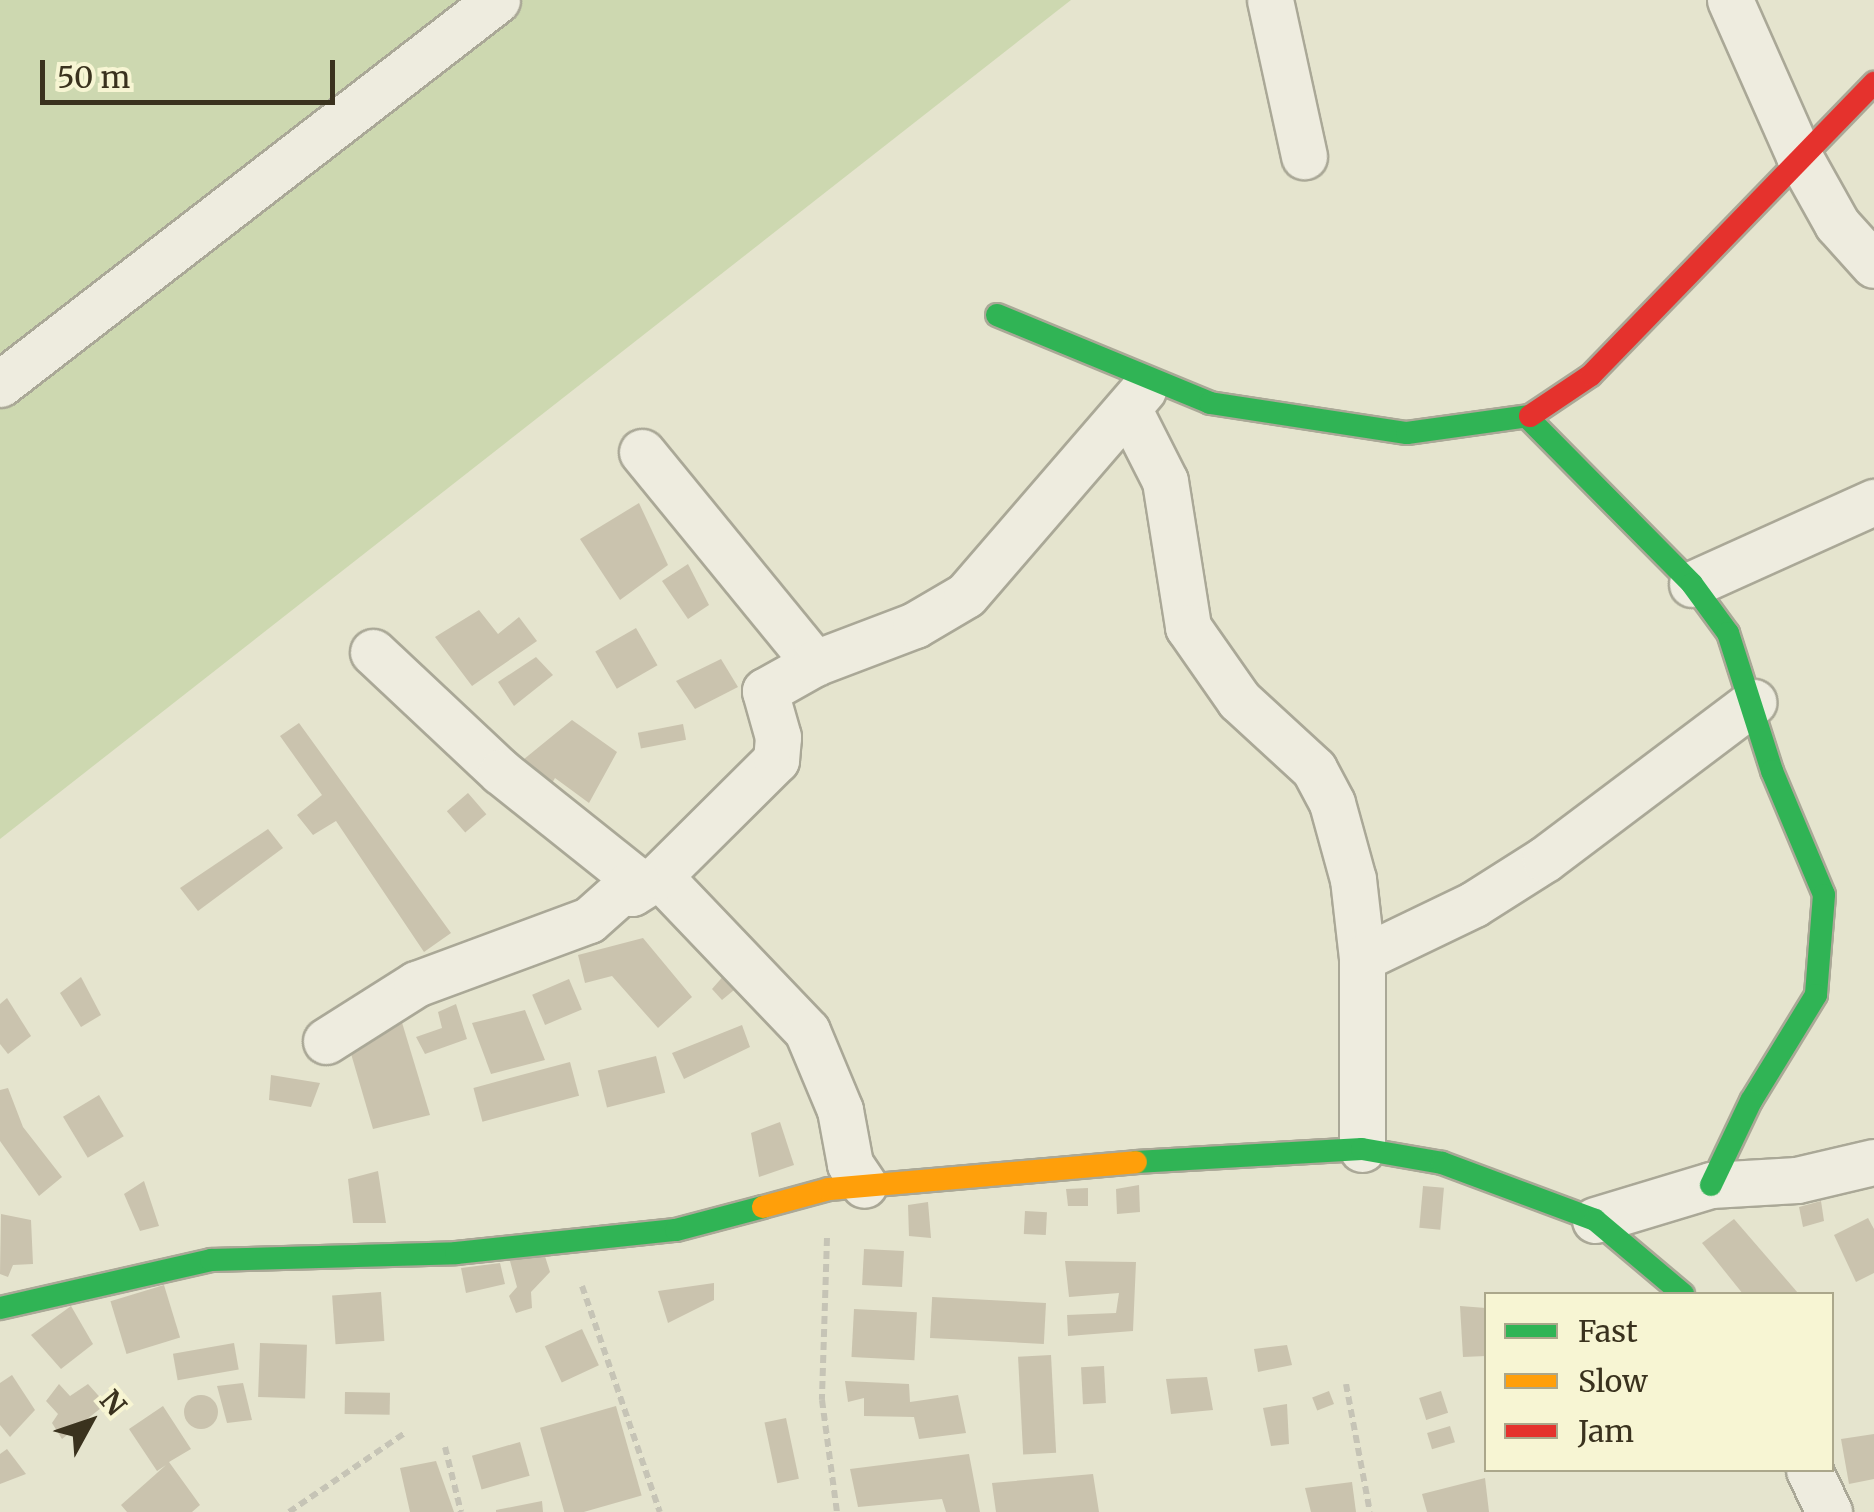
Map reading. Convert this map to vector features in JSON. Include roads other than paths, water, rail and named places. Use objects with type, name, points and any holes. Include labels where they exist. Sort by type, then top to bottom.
[{"type":"street","points":[[0,384],[496,0]]},
{"type":"street","points":[[1270,0],[1304,156]]},
{"type":"street","points":[[1730,0],[1800,156],[1836,224],[1874,266]]},
{"type":"street","points":[[997,315],[1139,397],[1210,403],[1407,433],[1528,418],[1591,376],[1874,83]]},
{"type":"street","points":[[326,1041],[416,984],[589,920],[647,878],[770,768],[778,737],[765,691],[815,663],[914,626],[966,595],[1139,397]]},
{"type":"street","points":[[1139,397],[1165,481],[1188,627],[1239,700],[1314,770],[1332,803],[1353,879],[1362,958],[1362,1149]]},
{"type":"street","points":[[1528,418],[1692,584],[1728,633],[1772,771],[1824,895],[1816,994],[1751,1101],[1711,1185]]},
{"type":"street","points":[[642,452],[815,663]]},
{"type":"street","points":[[1692,584],[1874,502]]},
{"type":"street","points":[[373,652],[501,772],[647,878],[807,1032],[840,1110],[850,1164],[847,1187]]},
{"type":"street","points":[[1362,958],[1474,904],[1545,859],[1753,702]]},
{"type":"street","points":[[0,1308],[210,1260],[456,1253],[676,1230],[847,1187],[1060,1166],[1362,1149],[1442,1163],[1595,1220],[1681,1292]]},
{"type":"street","points":[[1595,1220],[1711,1185],[1798,1180],[1874,1162]]},
{"type":"street","points":[[1811,1472],[1829,1512]]}]
